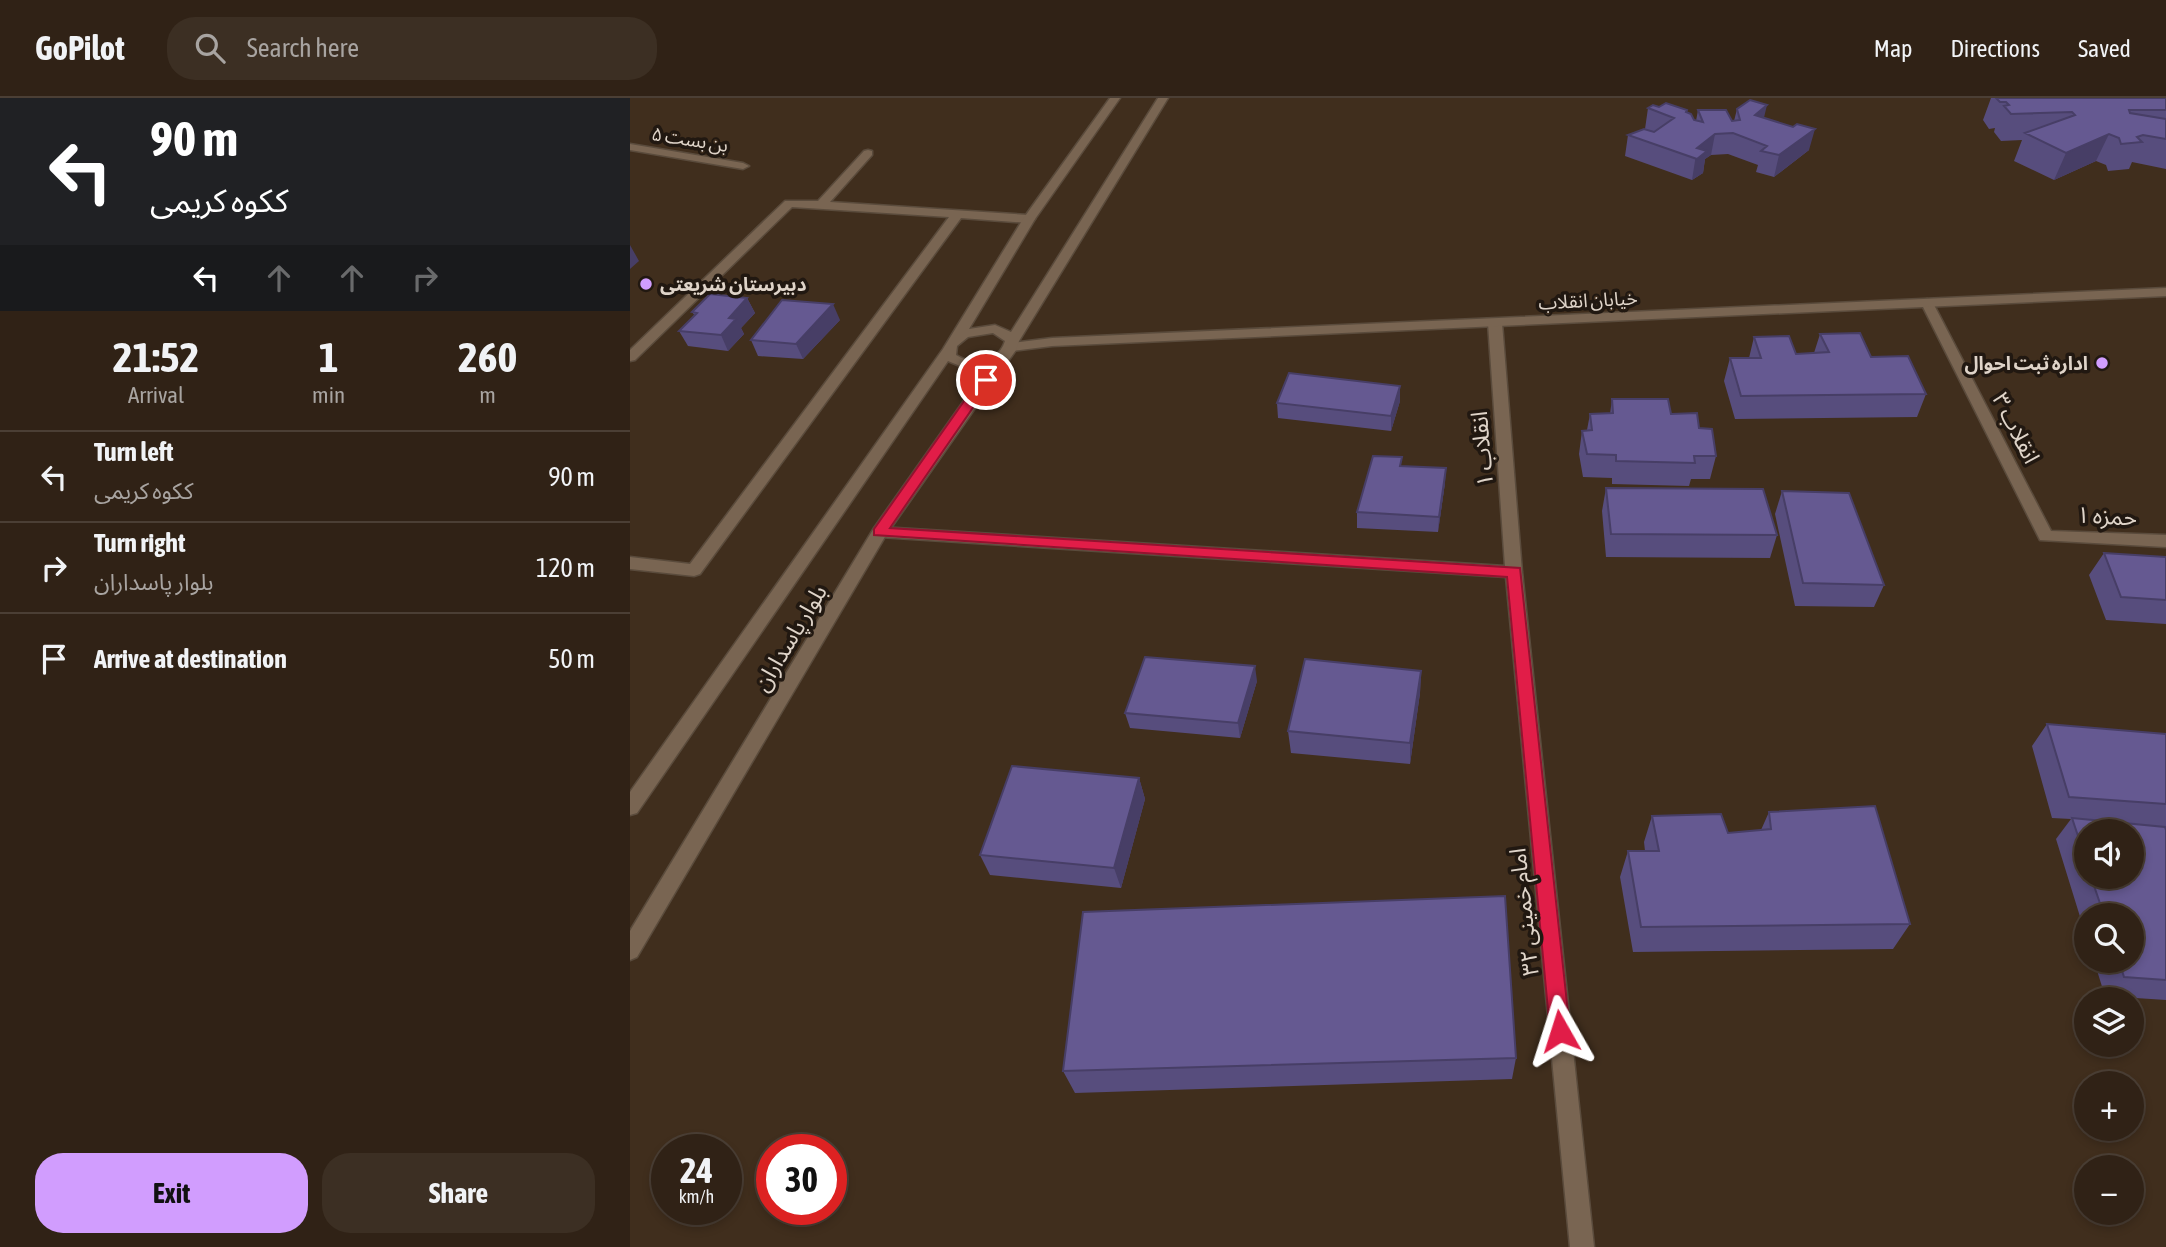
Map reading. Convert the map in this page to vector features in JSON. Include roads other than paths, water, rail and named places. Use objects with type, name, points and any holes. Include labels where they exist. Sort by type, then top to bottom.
[{"type":"street","name":"بلوار پاسداران","points":[[630,807],[952,345],[1029,219],[1115,98]]},
{"type":"street","name":"بلوار پاسداران","points":[[630,950],[880,532],[1008,349],[1163,98]]},
{"type":"street","name":"بن بست ۵","points":[[630,147],[743,166]]},
{"type":"street","points":[[821,205],[868,153]]},
{"type":"street","points":[[630,357],[789,203],[1029,219]]},
{"type":"street","points":[[630,563],[694,570],[957,215]]},
{"type":"street","name":"خیابان انقلاب","points":[[952,345],[954,361],[971,366],[1008,349],[1052,342],[2166,292]]},
{"type":"street","name":"انقلاب ۳","points":[[1927,303],[2046,536]]},
{"type":"street","name":"انقلاب ۱","points":[[1494,323],[1514,572]]},
{"type":"street","points":[[952,345],[974,331],[995,330],[1009,336],[1008,349]]},
{"type":"street","points":[[880,532],[1514,572]]},
{"type":"street","name":"حمزه ۱","points":[[2046,536],[2166,541]]},
{"type":"street","name":"امام خمینی ۳۲","points":[[1514,572],[1582,1247]]},
{"type":"place","name":"دبیرستان شریعتی","points":[[646,284]]},
{"type":"place","name":"اداره ثبت احوال","points":[[2102,363]]}]
